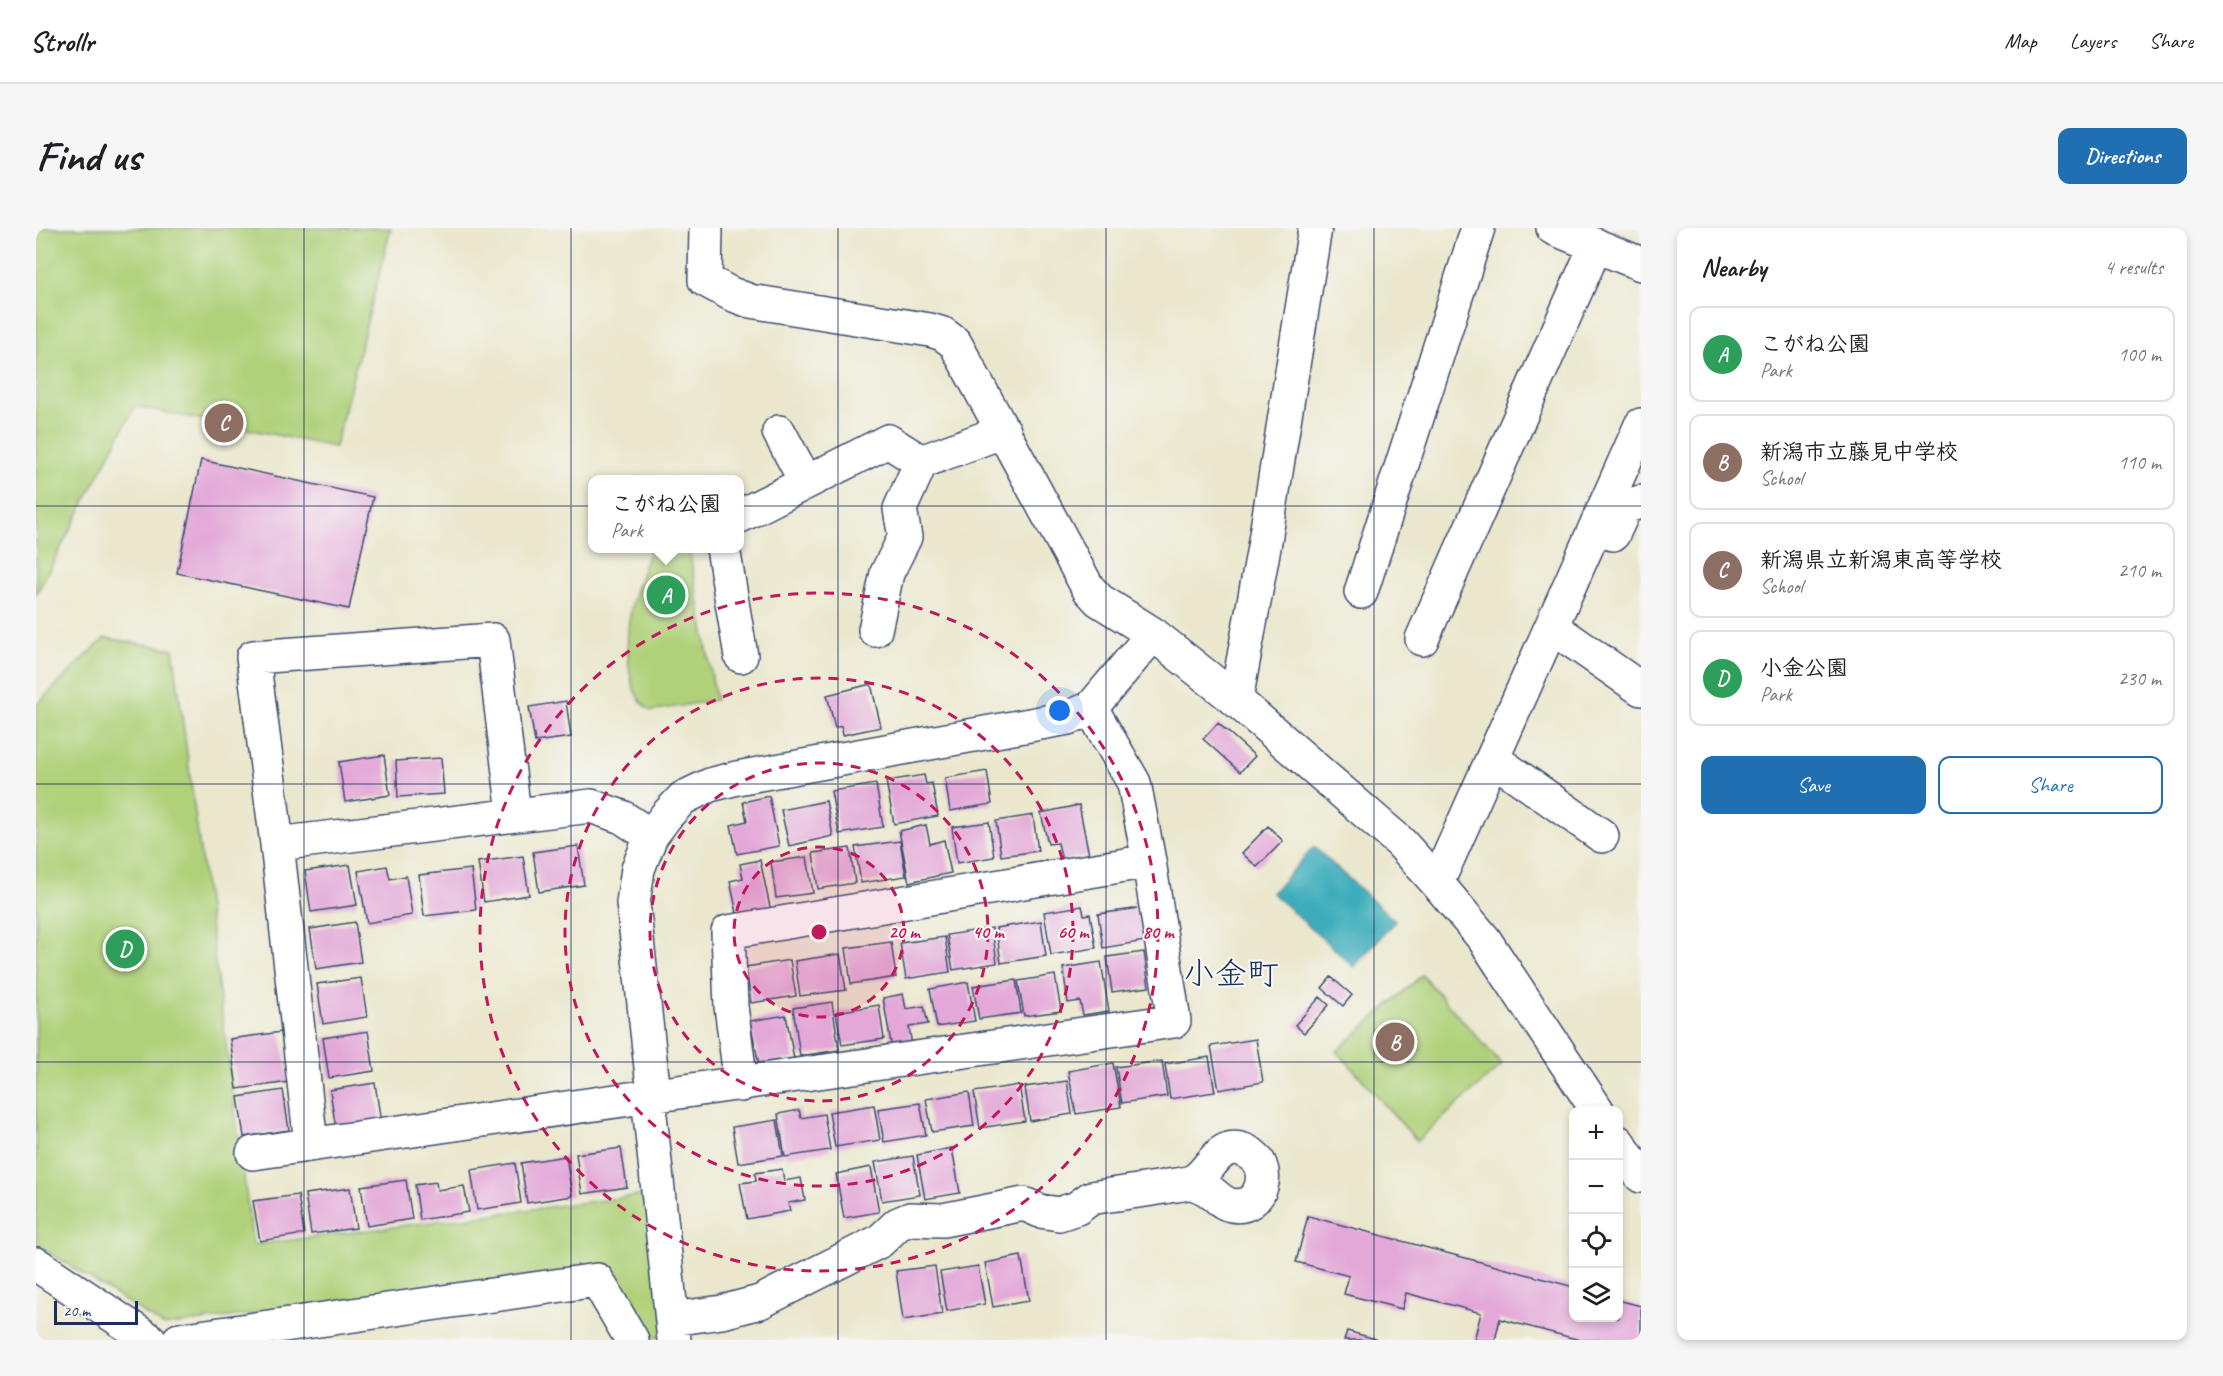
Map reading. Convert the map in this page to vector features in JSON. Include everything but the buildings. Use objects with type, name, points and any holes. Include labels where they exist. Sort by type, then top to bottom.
[{"type":"street","points":[[706,228],[705,280],[730,294],[750,301],[943,334],[955,342],[1088,588],[1099,600],[1153,634],[1236,700],[1400,842],[1484,939],[1594,1106]]},
{"type":"street","points":[[1236,700],[1264,547],[1315,228]]},
{"type":"street","points":[[1361,592],[1478,228]]},
{"type":"street","points":[[1553,228],[1641,264]]},
{"type":"street","points":[[1422,639],[1596,245]]},
{"type":"street","points":[[1437,882],[1641,425]]},
{"type":"street","points":[[875,630],[887,573],[905,537],[900,509],[921,462],[1004,431]]},
{"type":"street","points":[[779,432],[806,482]]},
{"type":"street","points":[[744,514],[888,441],[921,462]]},
{"type":"street","points":[[1596,524],[1613,534],[1626,506],[1641,502]]},
{"type":"street","points":[[724,553],[741,656]]},
{"type":"street","points":[[1552,627],[1641,689]]},
{"type":"street","points":[[1153,634],[1091,708],[1068,718],[737,778],[710,785],[683,798],[651,836],[638,869],[633,903],[654,1095],[650,1115],[673,1329],[760,1302],[880,1241],[898,1224],[910,1219],[943,1220],[1024,1204],[1040,1211],[1059,1214],[1077,1208],[1091,1198],[1191,1182]]},
{"type":"street","points":[[311,1144],[278,844],[254,657],[494,640],[514,814]]},
{"type":"street","points":[[253,1153],[1174,1022],[1149,861],[1134,783],[1091,708]]},
{"type":"street","points":[[1493,759],[1602,836]]},
{"type":"street","points":[[278,844],[591,806],[622,817],[651,836]]},
{"type":"street","points":[[741,1085],[732,1006],[728,932],[1149,861]]},
{"type":"street","points":[[1623,1149],[1641,1176]]},
{"type":"street","points":[[36,1264],[150,1340]]},
{"type":"street","points":[[179,1340],[597,1280],[632,1340]]},
{"type":"green space","points":[[36,228],[391,228],[335,447],[135,406],[36,595]]},
{"type":"green space","points":[[649,553],[690,553],[716,700],[651,711],[641,702],[635,692],[630,674],[628,650],[629,620],[635,592]]},
{"type":"green space","points":[[105,638],[173,649],[253,1245],[650,1194],[668,1334],[654,1338],[609,1265],[164,1326],[36,1244],[36,705]]},
{"type":"green space","points":[[1422,975],[1502,1065],[1417,1141],[1337,1051]]},
{"type":"water","points":[[1314,847],[1395,921],[1354,967],[1272,893]]},
{"type":"place","name":"新潟県立新潟東高等学校","points":[[224,423]]},
{"type":"place","name":"こがね公園","points":[[666,595]]},
{"type":"place","name":"小金公園","points":[[125,949]]},
{"type":"place","name":"新潟市立藤見中学校","points":[[1395,1042]]},
{"type":"district","name":"小金町","points":[[1231,973]]}]
